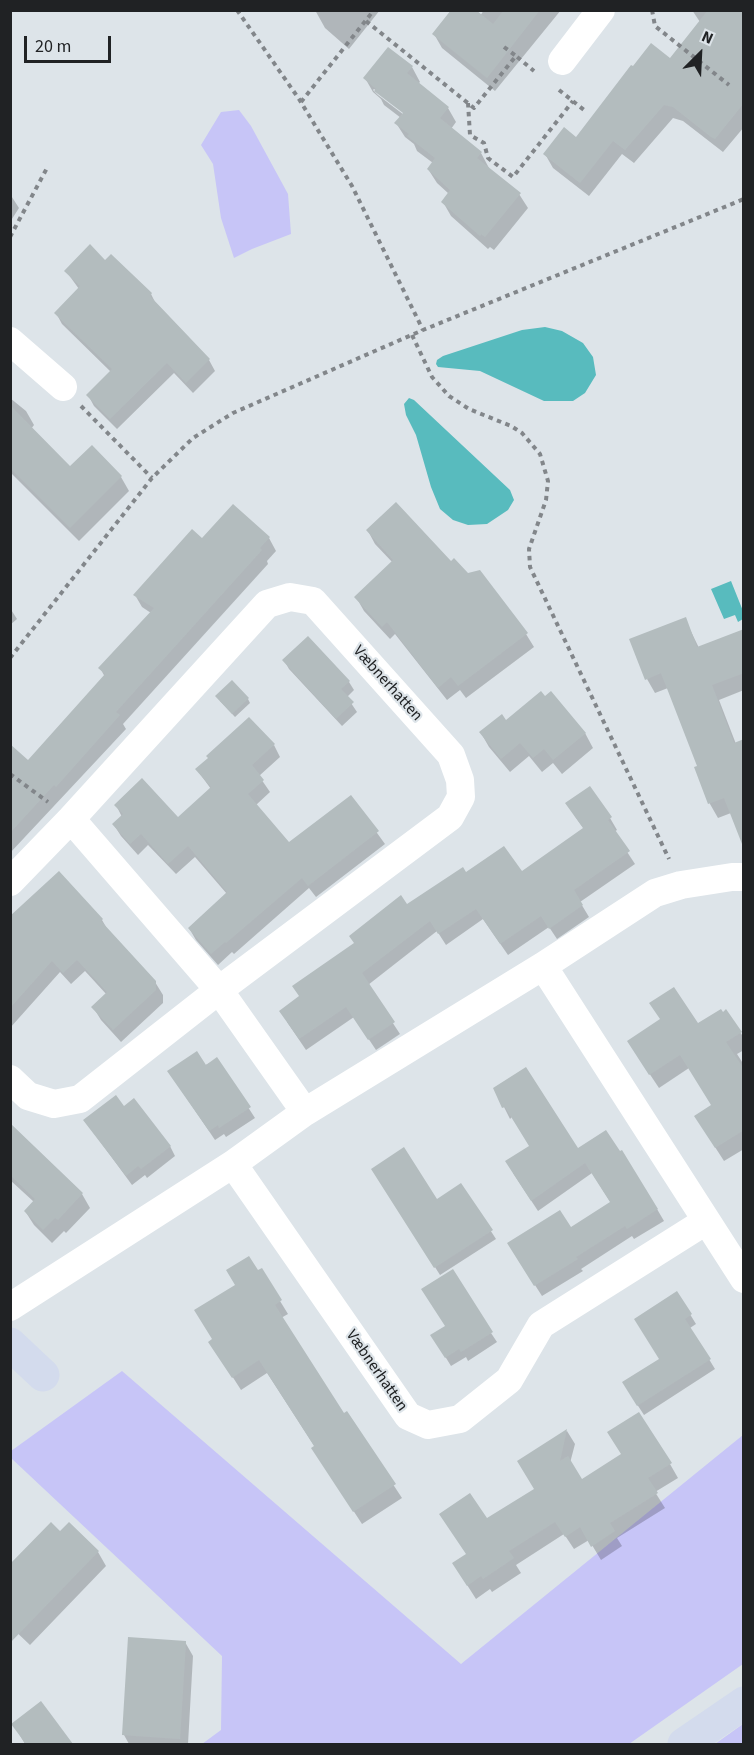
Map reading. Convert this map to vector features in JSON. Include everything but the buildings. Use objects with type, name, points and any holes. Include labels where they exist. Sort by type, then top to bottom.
[{"type":"main road","points":[[10,1344],[43,1375]]},
{"type":"main road","points":[[684,1744],[744,1703]]},
{"type":"street","points":[[552,74],[601,10]]},
{"type":"street","points":[[10,341],[63,387]]},
{"type":"street","name":"Væbnerhatten","points":[[10,882],[71,819],[267,604],[290,597],[313,601],[451,755],[460,780],[461,797],[450,817],[219,990],[80,1099],[54,1104],[28,1096],[10,1079]]},
{"type":"street","points":[[71,819],[219,990],[305,1112]]},
{"type":"street","points":[[10,1307],[233,1164],[305,1112],[543,966],[655,893],[681,885],[744,877]]},
{"type":"street","points":[[543,966],[744,1279]]},
{"type":"street","name":"Væbnerhatten","points":[[233,1164],[408,1416],[428,1425],[460,1419],[509,1380],[541,1325],[706,1221]]},
{"type":"path","points":[[237,10],[301,102],[352,186],[423,330]]},
{"type":"path","points":[[301,102],[374,10]]},
{"type":"path","points":[[652,10],[655,26],[729,85]]},
{"type":"path","points":[[366,21],[474,108],[516,56]]},
{"type":"path","points":[[504,47],[516,56],[552,74],[573,101],[584,110]]},
{"type":"path","points":[[468,104],[470,135],[484,143],[488,158],[513,177],[573,101]]},
{"type":"path","points":[[10,237],[47,168]]},
{"type":"path","points":[[10,658],[152,478],[193,438],[232,413],[423,330],[744,199]]},
{"type":"path","points":[[412,335],[432,377],[449,396],[469,409],[512,426],[522,433],[540,454],[548,481],[546,500],[529,549],[530,567],[681,885]]},
{"type":"path","points":[[63,387],[152,478]]},
{"type":"path","points":[[10,774],[71,819]]},
{"type":"shaded area","points":[[239,110],[251,126],[288,194],[291,234],[234,258],[221,218],[213,164],[201,145],[221,112]]},
{"type":"shaded area","points":[[545,327],[562,331],[583,343],[593,357],[596,375],[585,393],[573,401],[544,401],[480,371],[438,367],[436,364],[437,360],[443,356],[522,330]]},
{"type":"shaded area","points":[[409,398],[414,400],[510,490],[514,500],[508,510],[487,524],[468,525],[453,520],[440,509],[416,435],[406,415],[404,404]]},
{"type":"shaded area","points":[[731,581],[743,611],[743,619],[738,622],[735,615],[724,619],[711,589]]},
{"type":"shaded area","points":[[122,1371],[461,1664],[743,1435],[743,1664],[629,1744],[202,1744],[221,1730],[222,1656],[11,1458],[11,1451]]},
{"type":"shaded area","points":[[743,1724],[743,1744],[715,1744]]}]
